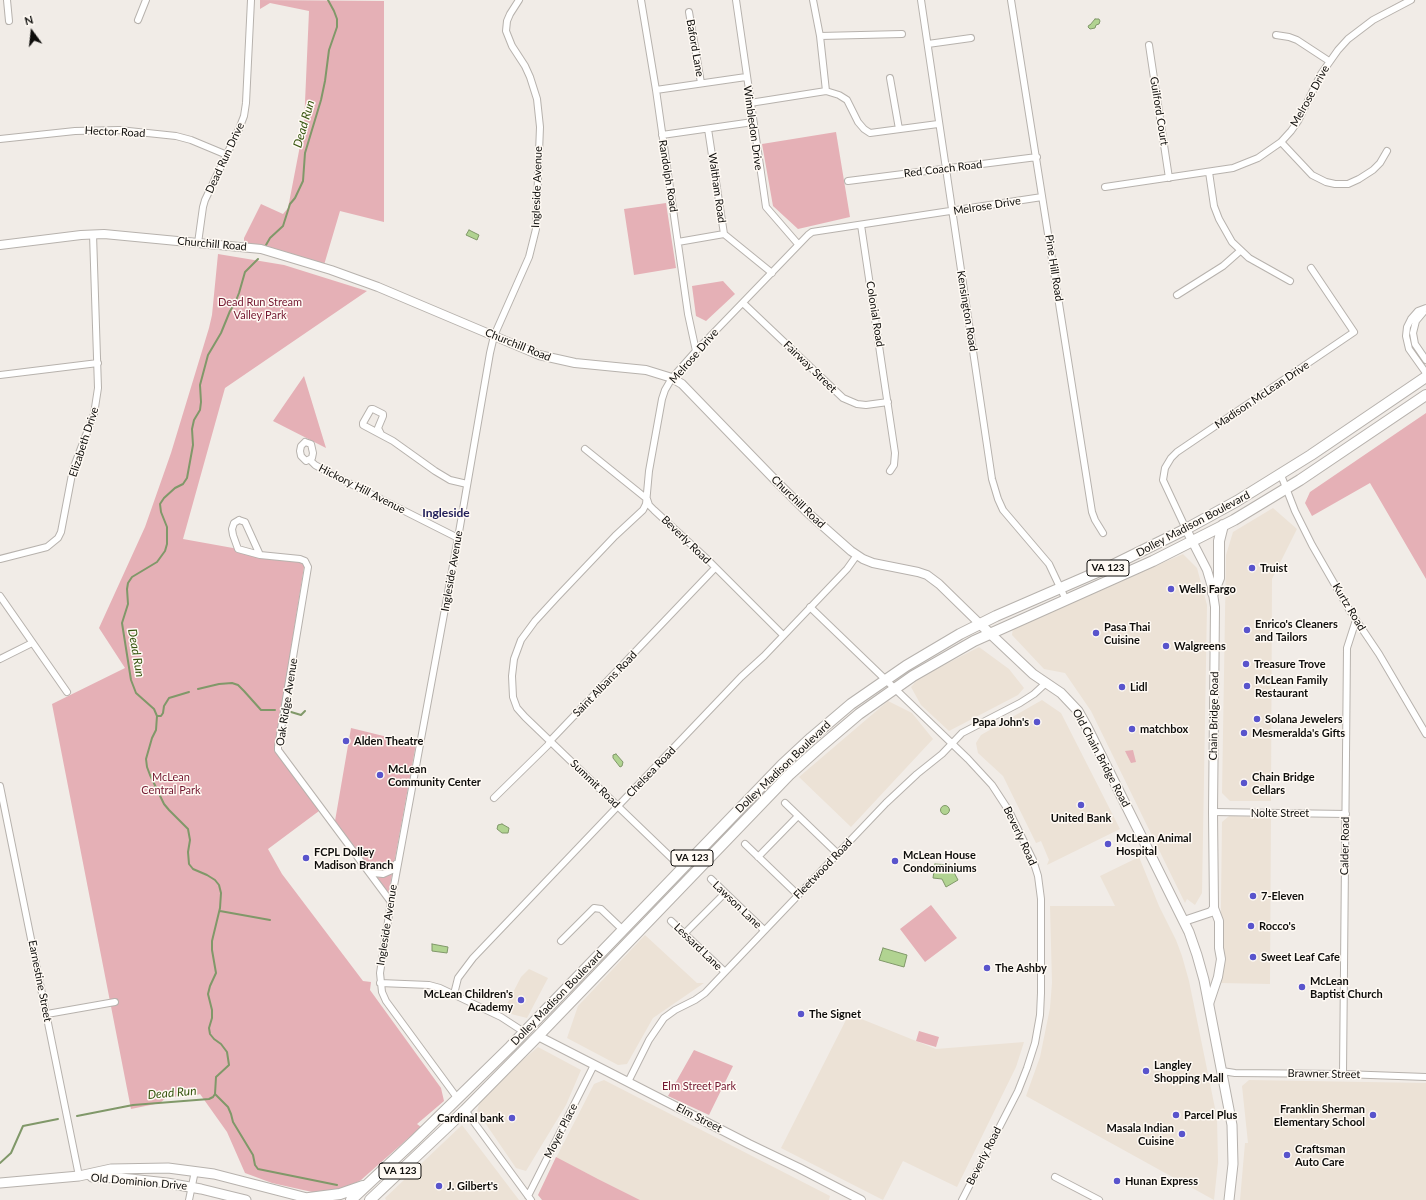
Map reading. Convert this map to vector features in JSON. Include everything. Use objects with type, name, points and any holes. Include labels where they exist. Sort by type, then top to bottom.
[{"type":"main road","name":"Dolley Madison Boulevard","points":[[351,1200],[471,1086],[796,751],[841,712],[885,680],[927,653],[980,624],[1115,564],[1231,505],[1281,475],[1426,377]]},
{"type":"main road","name":"Dolley Madison Boulevard","points":[[370,1200],[465,1110],[789,775],[839,730],[895,688],[949,655],[990,633],[1148,564],[1223,525],[1286,489],[1426,395]]},
{"type":"main road","points":[[1213,593],[1219,578],[1219,544],[1223,525]]},
{"type":"main road","name":"Old Chain Bridge Road","points":[[980,624],[1028,670],[1061,693],[1081,716],[1184,921]]},
{"type":"main road","points":[[1184,921],[1197,955],[1209,1004],[1230,1114],[1233,1140],[1233,1173],[1229,1200]]},
{"type":"main road","points":[[465,1110],[464,1102],[471,1086]]},
{"type":"main road","points":[[443,1131],[456,1108],[458,1099]]},
{"type":"main road","name":"Old Dominion Drive","points":[[0,1183],[79,1176],[111,1169],[168,1168],[195,1170],[312,1199]]},
{"type":"main road","name":"Old Dominion Drive","points":[[79,1176],[138,1179],[192,1187],[246,1200]]},
{"type":"main road","points":[[312,1199],[340,1194],[369,1183]]},
{"type":"main road","points":[[378,1200],[381,1190]]},
{"type":"street","points":[[7,0],[9,22]]},
{"type":"street","points":[[138,20],[143,12],[146,0]]},
{"type":"street","name":"Dead Run Drive","points":[[198,243],[203,207],[239,129],[246,103],[251,0]]},
{"type":"street","name":"Ingleside Avenue","points":[[458,1099],[386,1001],[380,983],[381,964],[398,861],[494,336],[529,257],[536,229],[540,127],[537,99],[530,77],[512,46],[506,31],[510,14],[519,0]]},
{"type":"street","name":"Randolph Road","points":[[641,0],[656,90],[688,314],[696,351]]},
{"type":"street","name":"Wimbledon Drive","points":[[736,0],[766,207],[798,244]]},
{"type":"street","points":[[813,0],[820,36],[826,92]]},
{"type":"street","name":"Kensington Road","points":[[921,0],[985,438],[995,491],[1003,510],[1044,557],[1053,570],[1066,600]]},
{"type":"street","name":"Pine Hill Road","points":[[1011,0],[1092,512],[1102,533]]},
{"type":"street","name":"Melrose Drive","points":[[1105,188],[1233,168],[1246,164],[1270,151],[1281,142],[1298,121],[1321,74],[1329,61],[1343,44],[1373,20],[1411,0]]},
{"type":"street","name":"Baford Lane","points":[[689,12],[702,83]]},
{"type":"street","points":[[820,36],[902,34]]},
{"type":"street","points":[[1276,35],[1297,40],[1329,61]]},
{"type":"street","points":[[928,44],[970,38]]},
{"type":"street","name":"Guilford Court","points":[[1149,45],[1169,178]]},
{"type":"street","points":[[656,90],[746,77]]},
{"type":"street","points":[[890,78],[899,129]]},
{"type":"street","points":[[750,103],[826,92],[839,95],[847,100],[858,122],[864,130],[870,133],[938,124]]},
{"type":"street","points":[[662,135],[753,122]]},
{"type":"street","name":"Waltham Road","points":[[708,129],[724,234],[772,273]]},
{"type":"street","name":"Hector Road","points":[[0,139],[75,131],[119,130],[176,136],[227,155]]},
{"type":"street","points":[[1281,142],[1312,175],[1326,182],[1335,184],[1348,184],[1359,179],[1376,166],[1387,151]]},
{"type":"street","name":"Red Coach Road","points":[[848,181],[1037,157]]},
{"type":"street","points":[[1209,172],[1214,206],[1224,231],[1240,251],[1249,258],[1264,268],[1290,281]]},
{"type":"street","name":"Melrose Drive","points":[[513,697],[512,676],[514,659],[524,635],[535,621],[610,541],[643,510],[647,499],[649,471],[662,400],[665,390],[672,378],[798,244],[812,232],[1042,197]]},
{"type":"street","name":"Colonial Road","points":[[861,225],[895,453],[894,466],[890,471]]},
{"type":"street","name":"Churchill Road","points":[[0,245],[93,234],[261,249],[285,255],[378,287],[441,312],[539,355],[558,360],[646,370],[672,378],[686,388],[808,513],[857,555],[879,565],[927,575],[939,584],[980,624]]},
{"type":"street","name":"Elizabeth Drive","points":[[0,559],[47,547],[58,538],[61,532],[73,469],[97,402],[98,363],[93,234]]},
{"type":"street","points":[[678,242],[724,234]]},
{"type":"street","points":[[1177,295],[1222,266],[1240,251]]},
{"type":"street","name":"Madison McLean Drive","points":[[1186,529],[1167,491],[1164,480],[1165,468],[1171,458],[1177,452],[1354,332],[1311,268]]},
{"type":"street","name":"Fairway Street","points":[[742,303],[843,398],[857,404],[866,405],[888,402]]},
{"type":"street","points":[[1426,308],[1416,321],[1413,333],[1415,344],[1426,360]]},
{"type":"street","points":[[1426,308],[1418,311],[1411,319],[1407,327],[1406,336],[1409,349],[1426,373]]},
{"type":"street","points":[[0,375],[98,363]]},
{"type":"street","points":[[380,434],[402,447],[450,480],[467,484]]},
{"type":"street","name":"Beverly Road","points":[[585,449],[647,499],[649,505],[654,510],[784,635]]},
{"type":"street","name":"Hickory Hill Avenue","points":[[310,460],[315,465],[335,476],[458,538]]},
{"type":"street","name":"Kurtz Road","points":[[1281,475],[1302,526],[1356,620],[1379,654],[1426,734]]},
{"type":"street","points":[[236,520],[242,520],[245,522],[260,555],[238,550],[232,529],[236,520]]},
{"type":"street","name":"Chain Bridge Road","points":[[1186,529],[1205,566],[1213,593],[1215,611],[1213,812],[1214,908],[1219,921],[1220,955],[1218,977],[1209,1004]]},
{"type":"street","name":"Oak Ridge Avenue","points":[[260,555],[300,559],[305,561],[308,567],[278,750],[391,902]]},
{"type":"street","name":"Chelsea Road","points":[[454,994],[458,978],[472,958],[741,677],[784,635],[847,569],[857,555]]},
{"type":"street","name":"Saint Albans Road","points":[[494,798],[548,745],[550,741],[715,568]]},
{"type":"street","points":[[0,596],[67,692]]},
{"type":"street","name":"Beverly Road","points":[[810,607],[952,743],[988,780],[1004,801],[1035,865],[1038,876],[1041,899],[1041,1001],[1035,1043],[1018,1091],[962,1200]]},
{"type":"street","name":"Calder Road","points":[[1343,1074],[1347,648],[1356,620]]},
{"type":"street","points":[[0,659],[32,643]]},
{"type":"street","name":"Fleetwood Road","points":[[628,1082],[649,1040],[664,1018],[702,995],[886,803],[917,774],[942,754],[962,732],[1020,704],[1046,683]]},
{"type":"street","name":"Summit Road","points":[[513,697],[518,708],[525,717],[682,868]]},
{"type":"street","name":"Earnestine Street","points":[[0,786],[79,1176]]},
{"type":"street","points":[[785,803],[838,854]]},
{"type":"street","name":"Nolte Street","points":[[1213,812],[1346,814]]},
{"type":"street","points":[[758,857],[798,816]]},
{"type":"street","points":[[745,844],[798,895]]},
{"type":"street","points":[[367,870],[374,874],[384,874],[392,870],[398,861]]},
{"type":"street","name":"Lawson Lane","points":[[710,879],[764,930]]},
{"type":"street","points":[[684,934],[725,893]]},
{"type":"street","points":[[561,941],[594,908],[601,909],[623,930]]},
{"type":"street","points":[[1184,921],[1211,912],[1214,908]]},
{"type":"street","name":"Lessard Lane","points":[[671,921],[725,972]]},
{"type":"street","points":[[380,983],[429,985],[454,994],[501,1017],[524,1032]]},
{"type":"street","points":[[47,1014],[115,1002]]},
{"type":"street","name":"Elm Street","points":[[538,1036],[861,1200]]},
{"type":"street","name":"Moyer Place","points":[[529,1198],[594,1065]]},
{"type":"street","name":"Brawner Street","points":[[1222,1071],[1242,1073],[1426,1077]]},
{"type":"street","points":[[465,1110],[529,1198]]},
{"type":"street","points":[[189,1200],[195,1170]]},
{"type":"street","points":[[1055,1177],[1099,1200]]},
{"type":"shaded area","points":[[1095,19],[1099,19],[1099,24],[1096,25],[1095,28],[1090,29],[1088,27],[1089,25]]},
{"type":"shaded area","points":[[469,230],[479,235],[477,240],[466,235]]},
{"type":"shaded area","points":[[1273,508],[1297,529],[1272,579],[1271,801],[1230,801],[1222,793],[1226,555],[1233,532]]},
{"type":"shaded area","points":[[1183,554],[1197,568],[1207,605],[1202,893],[1195,905],[1187,899],[1185,903],[1091,711],[1065,673],[1044,669],[1012,635],[1013,628]]},
{"type":"shaded area","points":[[979,647],[1009,669],[1024,688],[1018,695],[949,731],[921,705],[911,687],[919,678]]},
{"type":"shaded area","points":[[1042,700],[1061,713],[1120,829],[1047,865],[1049,860],[1041,841],[1036,843],[1003,776],[978,753],[976,743],[981,735]]},
{"type":"shaded area","points":[[888,701],[912,713],[933,739],[851,827],[799,777]]},
{"type":"shaded area","points":[[616,754],[623,762],[622,766],[620,767],[613,758],[613,755]]},
{"type":"shaded area","points":[[945,805],[950,810],[945,815],[940,810]]},
{"type":"shaded area","points":[[1229,816],[1271,817],[1270,984],[1220,983],[1222,822]]},
{"type":"shaded area","points":[[502,824],[509,828],[508,833],[502,833],[497,829],[498,825]]},
{"type":"shaded area","points":[[1139,857],[1159,906],[1176,940],[1189,981],[1217,1118],[1218,1162],[1214,1200],[1026,1096],[1040,1057],[1050,1008],[1052,983],[1050,906],[1115,906],[1100,876]]},
{"type":"shaded area","points":[[935,864],[950,865],[958,880],[946,887],[942,879],[933,878]]},
{"type":"shaded area","points":[[645,935],[697,983],[704,983],[653,1018],[627,1064],[618,1065],[567,1038],[578,1006]]},
{"type":"shaded area","points":[[432,944],[448,947],[447,953],[432,951]]},
{"type":"shaded area","points":[[883,948],[907,955],[904,967],[879,960]]},
{"type":"shaded area","points":[[529,969],[548,978],[527,1018],[503,1012],[521,977]]},
{"type":"shaded area","points":[[849,1014],[936,1049],[1024,1042],[1016,1067],[957,1187],[903,1161],[883,1200],[781,1148]]},
{"type":"shaded area","points":[[538,1047],[581,1070],[566,1105],[526,1171],[516,1168],[477,1111],[480,1101],[498,1081]]},
{"type":"shaded area","points":[[604,1080],[830,1196],[829,1200],[640,1200],[556,1158],[594,1084]]},
{"type":"shaded area","name":"Franklin Sherman Elementary School","points":[[1249,1080],[1426,1083],[1426,1200],[1240,1200],[1245,1143],[1248,1143],[1242,1086]]},
{"type":"shaded area","points":[[462,1125],[519,1200],[386,1200],[385,1198]]},
{"type":"green space","points":[[260,0],[384,1],[384,222],[340,211],[324,265],[244,243],[244,238],[261,204],[283,214],[288,208],[304,125],[309,11],[270,3],[260,9]]},
{"type":"green space","points":[[836,132],[850,217],[798,229],[773,206],[762,144]]},
{"type":"green space","points":[[666,203],[676,268],[634,275],[624,209]]},
{"type":"green space","name":"McLean Central Park","points":[[218,254],[284,265],[367,291],[225,388],[183,539],[305,561],[275,747],[319,811],[268,849],[282,874],[363,981],[371,982],[370,990],[441,1088],[444,1101],[417,1124],[421,1127],[361,1180],[330,1196],[272,1183],[245,1173],[227,1132],[200,1094],[193,1096],[167,1097],[160,1103],[131,1109],[52,704],[125,668],[99,628],[145,527],[171,453],[209,328],[212,315]]},
{"type":"green space","points":[[723,281],[735,294],[706,321],[696,316],[692,286]]},
{"type":"green space","points":[[304,376],[326,448],[273,421]]},
{"type":"green space","points":[[1426,413],[1426,579],[1370,483],[1312,516],[1305,503],[1310,492]]},
{"type":"green space","points":[[351,728],[416,744],[388,897],[335,821]]},
{"type":"green space","points":[[1133,750],[1136,762],[1131,763],[1125,751]]},
{"type":"green space","points":[[931,905],[957,938],[925,962],[900,929]]},
{"type":"green space","points":[[919,1031],[939,1037],[936,1047],[916,1041]]},
{"type":"green space","name":"Elm Street Park","points":[[694,1050],[733,1066],[709,1115],[668,1096]]},
{"type":"green space","points":[[556,1157],[640,1200],[542,1200],[538,1195]]},
{"type":"waterway","name":"Dead Run","points":[[266,245],[270,238],[283,226],[290,204],[295,198],[303,181],[305,153],[321,100],[329,50],[337,27],[337,19],[328,0]]},
{"type":"waterway","name":"Dead Run","points":[[77,1116],[133,1105],[209,1099],[215,1094],[216,1077],[229,1065],[227,1052],[210,1034],[209,1028],[212,1018],[212,1010],[208,994],[216,973],[212,941],[220,908],[221,893],[219,885],[215,880],[193,869],[189,864],[188,852],[190,840],[188,829],[164,804],[147,767],[146,759],[156,730],[157,716],[154,709],[136,693],[131,680],[122,623],[128,604],[128,583],[132,577],[157,562],[165,551],[167,544],[167,527],[161,512],[160,504],[164,498],[175,488],[183,484],[187,478],[193,445],[192,429],[194,420],[200,410],[200,385],[208,355],[221,333],[235,303],[245,272],[258,259]]},
{"type":"waterway","points":[[198,689],[219,684],[232,683],[238,685],[261,710],[275,710]]},
{"type":"waterway","points":[[157,716],[161,716],[164,706],[169,698],[189,692]]},
{"type":"waterway","points":[[291,712],[301,715],[305,711]]},
{"type":"waterway","points":[[220,911],[270,920]]},
{"type":"waterway","points":[[215,1094],[228,1107],[233,1122],[253,1155],[255,1165],[258,1169],[337,1185]]},
{"type":"waterway","name":"Dead Run","points":[[0,1163],[11,1153],[23,1126],[58,1119]]},
{"type":"place","name":"Truist","points":[[1252,568]]},
{"type":"place","name":"Wells Fargo","points":[[1171,589]]},
{"type":"place","name":"Enrico's Cleaners and Tailors","points":[[1247,630]]},
{"type":"place","name":"Pasa Thai Cuisine","points":[[1096,633]]},
{"type":"place","name":"Walgreens","points":[[1166,646]]},
{"type":"place","name":"Treasure Trove","points":[[1246,664]]},
{"type":"place","name":"McLean Family Restaurant","points":[[1247,686]]},
{"type":"place","name":"Lidl","points":[[1122,687]]},
{"type":"place","name":"Solana Jewelers","points":[[1257,719]]},
{"type":"place","name":"Papa John's","points":[[1037,722]]},
{"type":"place","name":"matchbox","points":[[1132,729]]},
{"type":"place","name":"Mesmeralda's Gifts","points":[[1244,733]]},
{"type":"place","name":"Alden Theatre","points":[[346,741]]},
{"type":"place","name":"McLean Community Center","points":[[380,775]]},
{"type":"place","name":"Chain Bridge Cellars","points":[[1244,783]]},
{"type":"place","name":"United Bank","points":[[1081,805]]},
{"type":"place","name":"McLean Animal Hospital","points":[[1108,844]]},
{"type":"place","name":"FCPL Dolley Madison Branch","points":[[306,858]]},
{"type":"place","name":"McLean House Condominiums","points":[[895,861]]},
{"type":"place","name":"7-Eleven","points":[[1253,896]]},
{"type":"place","name":"Rocco's","points":[[1251,926]]},
{"type":"place","name":"Sweet Leaf Cafe","points":[[1253,957]]},
{"type":"place","name":"The Ashby","points":[[987,968]]},
{"type":"place","name":"McLean Baptist Church","points":[[1302,987]]},
{"type":"place","name":"McLean Children's Academy","points":[[521,1000]]},
{"type":"place","name":"The Signet","points":[[801,1014]]},
{"type":"place","name":"Langley Shopping Mall","points":[[1146,1071]]},
{"type":"place","name":"Parcel Plus","points":[[1176,1115]]},
{"type":"place","name":"Franklin Sherman Elementary School","points":[[1373,1115]]},
{"type":"place","name":"Cardinal bank","points":[[512,1118]]},
{"type":"place","name":"Masala Indian Cuisine","points":[[1182,1134]]},
{"type":"place","name":"Craftsman Auto Care","points":[[1287,1155]]},
{"type":"place","name":"Hunan Express","points":[[1117,1181]]},
{"type":"place","name":"J. Gilbert's","points":[[439,1186]]},
{"type":"district","name":"Ingleside","points":[[446,513]]},
{"type":"park label","name":"Dead Run Stream Valley Park","points":[[260,308]]}]
